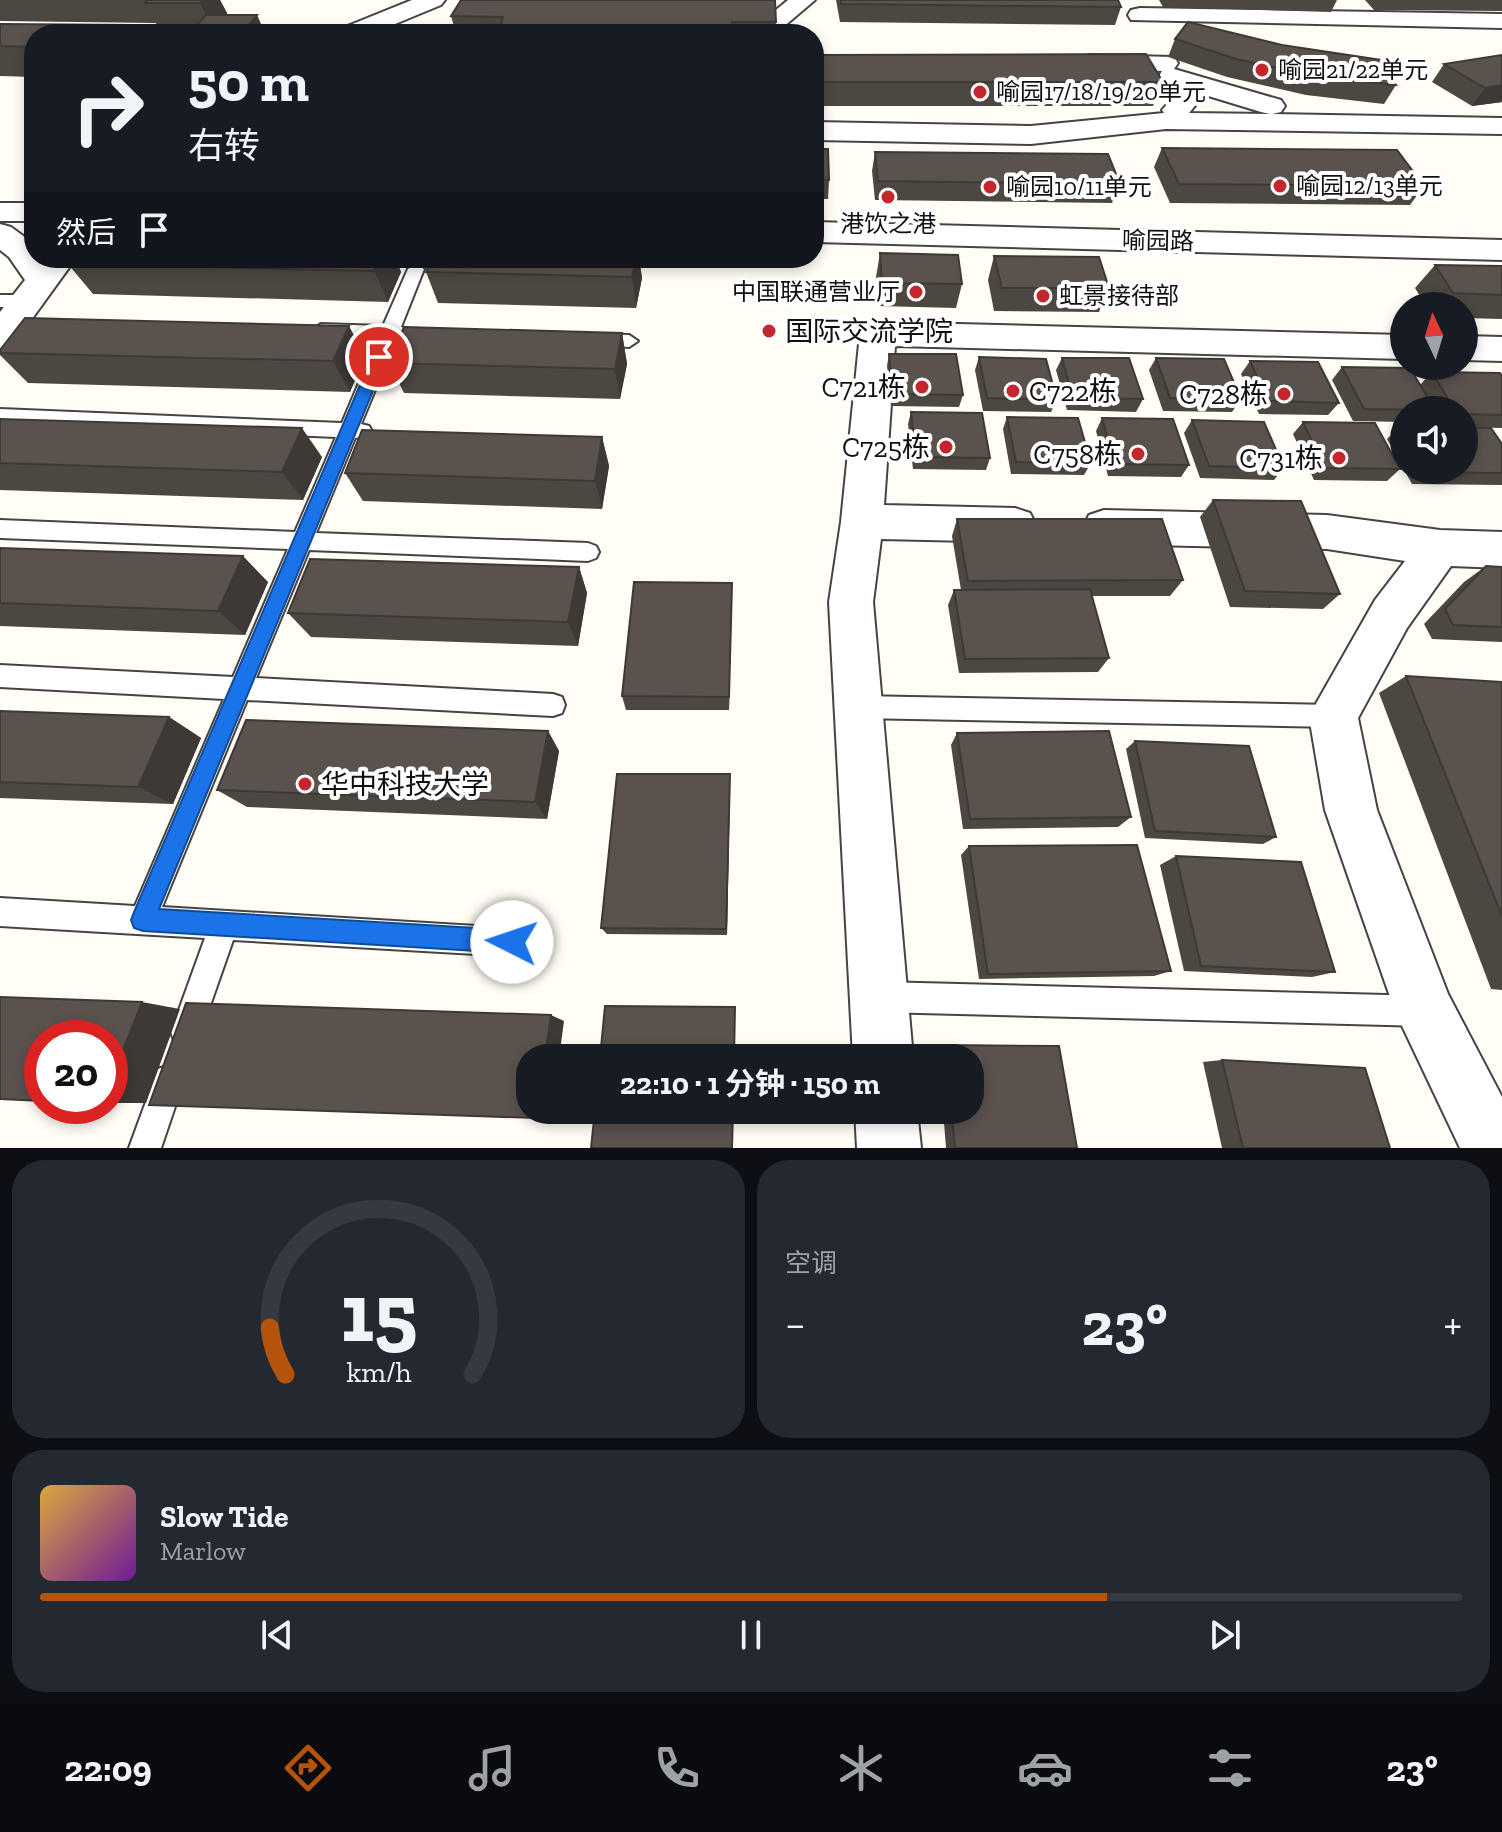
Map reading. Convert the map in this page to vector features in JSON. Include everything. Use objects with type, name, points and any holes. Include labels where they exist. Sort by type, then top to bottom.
[{"type":"street","points":[[374,24],[433,0]]},
{"type":"street","points":[[773,24],[803,0]]},
{"type":"street","points":[[1166,121],[1184,102],[1136,8],[1502,21]]},
{"type":"street","points":[[1069,63],[1168,70],[1268,105],[1380,124]]},
{"type":"street","points":[[824,131],[1031,135],[1166,121],[1502,126]]},
{"type":"street","points":[[0,212],[24,212]]},
{"type":"street","name":"喻园路","points":[[824,232],[1502,250]]},
{"type":"street","points":[[0,234],[21,250],[24,302]]},
{"type":"street","points":[[882,1044],[851,602],[862,522],[878,334],[1390,347]]},
{"type":"street","points":[[1478,348],[1502,349]]},
{"type":"street","points":[[862,522],[1327,532],[1440,548],[1502,550]]},
{"type":"street","points":[[1440,548],[1391,614],[1333,716],[1351,810],[1425,1011],[1494,1148]]},
{"type":"street","points":[[887,1124],[889,1148]]},
{"type":"lane","points":[[143,920],[416,269]]},
{"type":"lane","points":[[295,329],[421,334]]},
{"type":"lane","points":[[581,339],[629,341]]},
{"type":"lane","points":[[0,416],[379,431]]},
{"type":"lane","points":[[0,529],[588,552]]},
{"type":"lane","points":[[0,676],[553,705]]},
{"type":"lane","points":[[858,707],[1333,716]]},
{"type":"lane","points":[[0,912],[512,942]]},
{"type":"lane","points":[[145,1148],[224,924]]},
{"type":"lane","points":[[879,997],[1425,1011]]},
{"type":"building","points":[[147,0],[202,0],[200,3],[145,3]]},
{"type":"building","points":[[461,0],[775,0],[776,22],[501,24],[503,17],[451,16]]},
{"type":"building","points":[[841,0],[1118,0],[1121,7],[841,4]]},
{"type":"building","points":[[206,15],[257,15],[249,24],[198,24]]},
{"type":"building","points":[[1188,22],[1282,45],[1381,60],[1396,85],[1316,76],[1236,59],[1175,39]]},
{"type":"building","points":[[0,24],[24,24],[24,47],[0,46]]},
{"type":"building","points":[[1146,54],[1163,82],[824,82],[824,55]]},
{"type":"building","points":[[1502,55],[1502,85],[1485,88],[1444,64]]},
{"type":"building","points":[[1162,148],[1397,150],[1424,186],[1179,184]]},
{"type":"building","points":[[824,149],[828,149],[829,180],[824,180]]},
{"type":"building","points":[[875,152],[1108,154],[1120,184],[878,181]]},
{"type":"building","points":[[880,253],[958,255],[962,284],[882,283]]},
{"type":"building","points":[[994,256],[1099,257],[1109,288],[1002,288]]},
{"type":"building","points":[[1435,265],[1502,266],[1502,295],[1452,292]]},
{"type":"building","points":[[243,268],[375,268],[374,271]]},
{"type":"building","points":[[428,268],[634,268],[632,277],[426,272]]},
{"type":"building","points":[[25,318],[349,326],[333,361],[0,353]]},
{"type":"building","points":[[404,327],[622,333],[615,369],[389,363]]},
{"type":"building","name":"C721栋","points":[[889,354],[956,354],[963,395],[893,394]]},
{"type":"building","name":"C722栋","points":[[979,357],[1046,359],[1057,400],[987,398]]},
{"type":"building","points":[[1062,358],[1129,358],[1143,399],[1073,398]]},
{"type":"building","points":[[1156,358],[1224,359],[1241,399],[1170,398]]},
{"type":"building","points":[[1250,361],[1318,362],[1339,403],[1268,401]]},
{"type":"building","points":[[1342,367],[1390,368],[1390,380],[1417,380],[1427,396],[1390,396],[1390,409],[1364,409]]},
{"type":"building","points":[[1478,373],[1500,373],[1502,376],[1502,415],[1478,414],[1478,396],[1447,396],[1437,380],[1478,380]]},
{"type":"building","name":"C725栋","points":[[911,412],[982,413],[990,458],[916,457]]},
{"type":"building","points":[[1007,417],[1078,418],[1091,463],[1016,462]]},
{"type":"building","points":[[1102,418],[1173,419],[1189,465],[1115,464]]},
{"type":"building","points":[[0,419],[302,428],[282,472],[0,463]]},
{"type":"building","points":[[1192,420],[1264,422],[1284,468],[1209,466]]},
{"type":"building","points":[[1303,422],[1375,423],[1390,451],[1390,469],[1324,468]]},
{"type":"building","points":[[1478,428],[1491,428],[1502,444],[1502,473],[1478,473]]},
{"type":"building","points":[[362,430],[602,437],[595,481],[345,473]]},
{"type":"building","points":[[1213,500],[1301,501],[1340,594],[1245,591]]},
{"type":"building","points":[[957,519],[1162,519],[1183,580],[968,581]]},
{"type":"building","points":[[0,548],[243,556],[218,611],[0,603]]},
{"type":"building","points":[[310,559],[579,567],[568,622],[288,613]]},
{"type":"building","points":[[1486,566],[1502,567],[1502,627],[1453,625],[1445,609]]},
{"type":"building","points":[[634,582],[732,583],[729,697],[622,696]]},
{"type":"building","points":[[1090,589],[1109,658],[965,659],[954,590]]},
{"type":"building","points":[[1406,676],[1502,682],[1502,916]]},
{"type":"building","points":[[0,711],[169,717],[138,787],[0,782]]},
{"type":"building","points":[[246,720],[548,731],[535,802],[217,790]]},
{"type":"building","points":[[1109,731],[1131,817],[970,819],[957,733]]},
{"type":"building","points":[[1135,741],[1249,746],[1276,837],[1155,831]]},
{"type":"building","points":[[617,774],[730,774],[726,929],[601,928]]},
{"type":"building","points":[[1137,845],[1171,971],[988,974],[969,846]]},
{"type":"building","points":[[1176,856],[1301,862],[1335,972],[1201,966]]},
{"type":"building","points":[[0,997],[142,1002],[128,1037],[128,1020],[24,1020],[24,1100],[0,1099]]},
{"type":"building","points":[[186,1003],[551,1015],[547,1044],[516,1044],[516,1117],[149,1105]]},
{"type":"building","points":[[605,1006],[735,1007],[734,1044],[601,1044]]},
{"type":"building","points":[[984,1045],[1059,1046],[1077,1148],[955,1148],[952,1124],[984,1124]]},
{"type":"building","points":[[1222,1060],[1365,1068],[1390,1148],[1243,1148]]},
{"type":"building","points":[[594,1124],[733,1124],[732,1148],[591,1148]]},
{"type":"place","name":"喻园21/22单元","points":[[1262,70]]},
{"type":"place","name":"喻园17/18/19/20单元","points":[[980,92]]},
{"type":"place","name":"喻园12/13单元","points":[[1280,186]]},
{"type":"place","name":"喻园10/11单元","points":[[990,187]]},
{"type":"place","name":"港饮之港","points":[[888,197]]},
{"type":"place","name":"中国联通营业厅","points":[[916,292]]},
{"type":"place","name":"虹景接待部","points":[[1043,296]]},
{"type":"place","name":"国际交流学院","points":[[769,331]]},
{"type":"place","name":"C721栋","points":[[922,387]]},
{"type":"place","name":"C722栋","points":[[1013,391]]},
{"type":"place","name":"C728栋","points":[[1284,394]]},
{"type":"place","name":"C725栋","points":[[946,447]]},
{"type":"place","name":"C758栋","points":[[1138,454]]},
{"type":"place","name":"C731栋","points":[[1339,458]]},
{"type":"place","name":"华中科技大学","points":[[305,784]]},
{"type":"route","points":[[379,357],[143,920],[512,942]]}]
